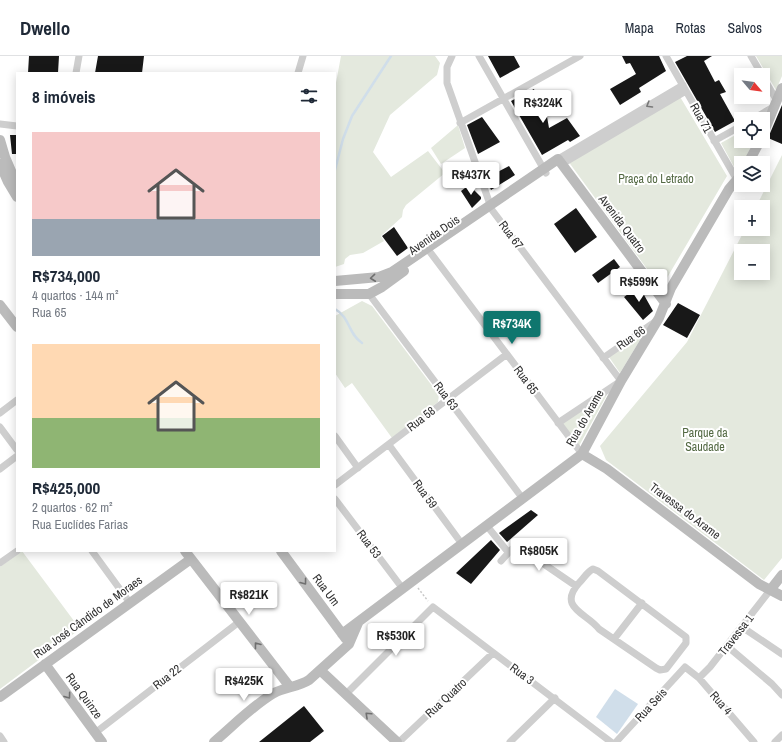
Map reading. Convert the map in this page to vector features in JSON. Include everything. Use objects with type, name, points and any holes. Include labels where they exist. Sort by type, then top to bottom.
[{"type":"main road","points":[[770,117],[782,88]]},
{"type":"main road","points":[[1,144],[10,183]]},
{"type":"main road","name":"Avenida Dois","points":[[336,294],[369,294],[382,287],[429,250],[560,162]]},
{"type":"main road","name":"Avenida Quatro","points":[[560,162],[666,304]]},
{"type":"main road","points":[[0,164],[16,195]]},
{"type":"main road","name":"Rua do Arame","points":[[342,634],[582,454],[621,381],[659,318],[666,304],[671,288],[729,189],[734,184]]},
{"type":"main road","name":"Avenida Dois","points":[[336,281],[384,276],[429,250]]},
{"type":"main road","points":[[658,293],[664,294],[671,288]]},
{"type":"main road","points":[[0,305],[16,326]]},
{"type":"main road","name":"Travessa do Arame","points":[[582,454],[607,469],[759,584],[771,589]]},
{"type":"main road","name":"Rua Um","points":[[282,552],[349,644]]},
{"type":"main road","points":[[188,555],[290,687]]},
{"type":"main road","name":"Rua José Cândido de Moraes","points":[[0,697],[130,603],[188,555]]},
{"type":"main road","points":[[782,575],[771,589],[782,596]]},
{"type":"main road","points":[[214,742],[260,703],[278,692],[305,683],[349,644],[358,622]]},
{"type":"main road","name":"Rua Quinze","points":[[44,664],[102,742]]},
{"type":"main road","points":[[320,670],[398,742]]},
{"type":"street","points":[[76,72],[79,56]]},
{"type":"street","points":[[298,72],[303,56]]},
{"type":"street","name":"Rua 67","points":[[452,56],[447,66],[447,84],[491,207],[621,381]]},
{"type":"street","points":[[479,56],[545,171]]},
{"type":"street","points":[[460,123],[580,56]]},
{"type":"street","name":"Rua 71","points":[[666,56],[714,141],[734,171]]},
{"type":"street","points":[[751,56],[758,68]]},
{"type":"street","name":"Avenida Dois","points":[[560,162],[684,88]]},
{"type":"street","points":[[762,112],[776,103],[770,91]]},
{"type":"street","points":[[0,124],[16,126]]},
{"type":"street","points":[[714,141],[734,130]]},
{"type":"street","name":"Rua 65","points":[[429,250],[582,454]]},
{"type":"street","name":"Rua 63","points":[[369,294],[523,499]]},
{"type":"street","name":"Rua 66","points":[[603,358],[659,318]]},
{"type":"street","name":"Rua 58","points":[[336,484],[507,354]]},
{"type":"street","points":[[558,423],[621,381]]},
{"type":"street","points":[[0,413],[16,401]]},
{"type":"street","points":[[0,427],[16,449]]},
{"type":"street","points":[[336,437],[358,468]]},
{"type":"street","name":"Rua 59","points":[[389,445],[462,544]]},
{"type":"street","points":[[0,469],[16,457]]},
{"type":"street","name":"Rua 53","points":[[336,500],[403,589]]},
{"type":"street","points":[[487,526],[508,552]]},
{"type":"street","points":[[501,561],[508,552],[515,548],[522,549],[576,586]]},
{"type":"street","points":[[0,563],[16,552]]},
{"type":"street","points":[[93,552],[130,603]]},
{"type":"street","points":[[595,569],[642,603],[686,637],[686,643],[666,669],[660,670],[656,668],[614,639],[575,609],[572,601],[576,586],[590,570],[595,569]]},
{"type":"street","name":"Travessa 1","points":[[698,678],[710,667],[771,589]]},
{"type":"street","points":[[614,639],[642,603]]},
{"type":"street","points":[[346,694],[433,607]]},
{"type":"street","name":"Rua 3","points":[[433,607],[555,698],[610,742]]},
{"type":"street","name":"Rua 22","points":[[95,733],[240,622]]},
{"type":"street","points":[[742,627],[782,654]]},
{"type":"street","points":[[727,646],[772,684],[782,695]]},
{"type":"street","name":"Rua Quatro","points":[[398,742],[493,653]]},
{"type":"street","name":"Rua 4","points":[[685,667],[698,678],[754,742]]},
{"type":"street","name":"Rua Seis","points":[[616,742],[685,667]]},
{"type":"street","points":[[510,742],[555,698]]},
{"type":"street","points":[[775,742],[782,735]]},
{"type":"street","points":[[0,736],[4,742]]},
{"type":"path","points":[[413,581],[433,607]]},
{"type":"green space","points":[[341,56],[435,56],[440,63],[437,75],[390,115],[373,152],[391,177],[428,151],[445,173],[406,205],[403,210],[402,217],[381,236],[384,241],[363,253],[350,255],[345,259],[344,264],[336,267],[336,83]]},
{"type":"green space","points":[[756,56],[782,56],[782,76],[776,90],[770,80],[770,68],[763,68]]},
{"type":"green space","name":"Praça do Letrado","points":[[679,95],[727,176],[661,288],[568,161]]},
{"type":"green space","points":[[458,125],[465,148],[441,164],[431,148]]},
{"type":"green space","points":[[734,136],[734,148],[750,148],[746,156],[734,156],[734,167],[721,143]]},
{"type":"green space","name":"Parque da Saudade","points":[[782,155],[782,558],[764,580],[606,460],[600,446],[687,342],[734,250],[734,280],[770,280],[770,244],[737,244],[741,236],[770,236],[770,200],[760,200],[764,192],[770,192],[770,179]]},
{"type":"green space","points":[[362,301],[372,306],[439,395],[438,402],[392,438],[352,383],[345,388],[336,374],[336,315]]},
{"type":"green space","points":[[646,330],[620,373],[609,357]]},
{"type":"green space","points":[[608,393],[579,446],[562,423]]},
{"type":"green space","points":[[23,552],[80,629],[0,689],[0,567]]},
{"type":"shaded area","points":[[615,689],[638,704],[617,734],[596,717]]},
{"type":"building","points":[[29,56],[59,56],[58,72],[28,72]]},
{"type":"building","points":[[98,56],[144,56],[142,72],[95,72]]},
{"type":"building","points":[[488,56],[514,56],[520,67],[500,78]]},
{"type":"building","points":[[622,56],[659,56],[666,71],[639,88],[641,92],[620,105],[610,89],[636,74],[630,63],[626,64]]},
{"type":"building","points":[[687,56],[712,56],[704,61],[715,82],[719,80],[726,92],[720,94],[734,122],[715,132],[675,62]]},
{"type":"building","points":[[534,89],[538,102],[541,100],[546,111],[549,128],[567,118],[580,136],[570,142],[568,140],[542,155],[511,101]]},
{"type":"building","points":[[782,105],[782,144],[770,139],[770,133]]},
{"type":"building","points":[[482,117],[500,142],[478,154],[467,125]]},
{"type":"building","points":[[10,135],[16,135],[16,154],[12,154]]},
{"type":"building","points":[[509,166],[515,175],[491,190],[486,178]]},
{"type":"building","points":[[469,185],[481,197],[481,199],[472,208],[461,191]]},
{"type":"building","points":[[576,208],[597,237],[575,253],[554,224]]},
{"type":"building","points":[[394,227],[408,248],[397,256],[382,236]]},
{"type":"building","points":[[614,259],[620,267],[598,283],[592,275]]},
{"type":"building","points":[[639,286],[653,311],[643,320],[624,297]]},
{"type":"building","points":[[678,303],[700,315],[687,338],[663,325]]},
{"type":"building","points":[[531,510],[538,515],[507,542],[499,533]]},
{"type":"building","points":[[491,540],[500,550],[471,584],[456,573]]},
{"type":"building","points":[[304,706],[324,731],[310,742],[259,742]]},
{"type":"waterway","points":[[336,166],[343,139],[352,116],[391,56]]},
{"type":"waterway","points":[[336,310],[344,316],[354,335],[362,343]]}]
